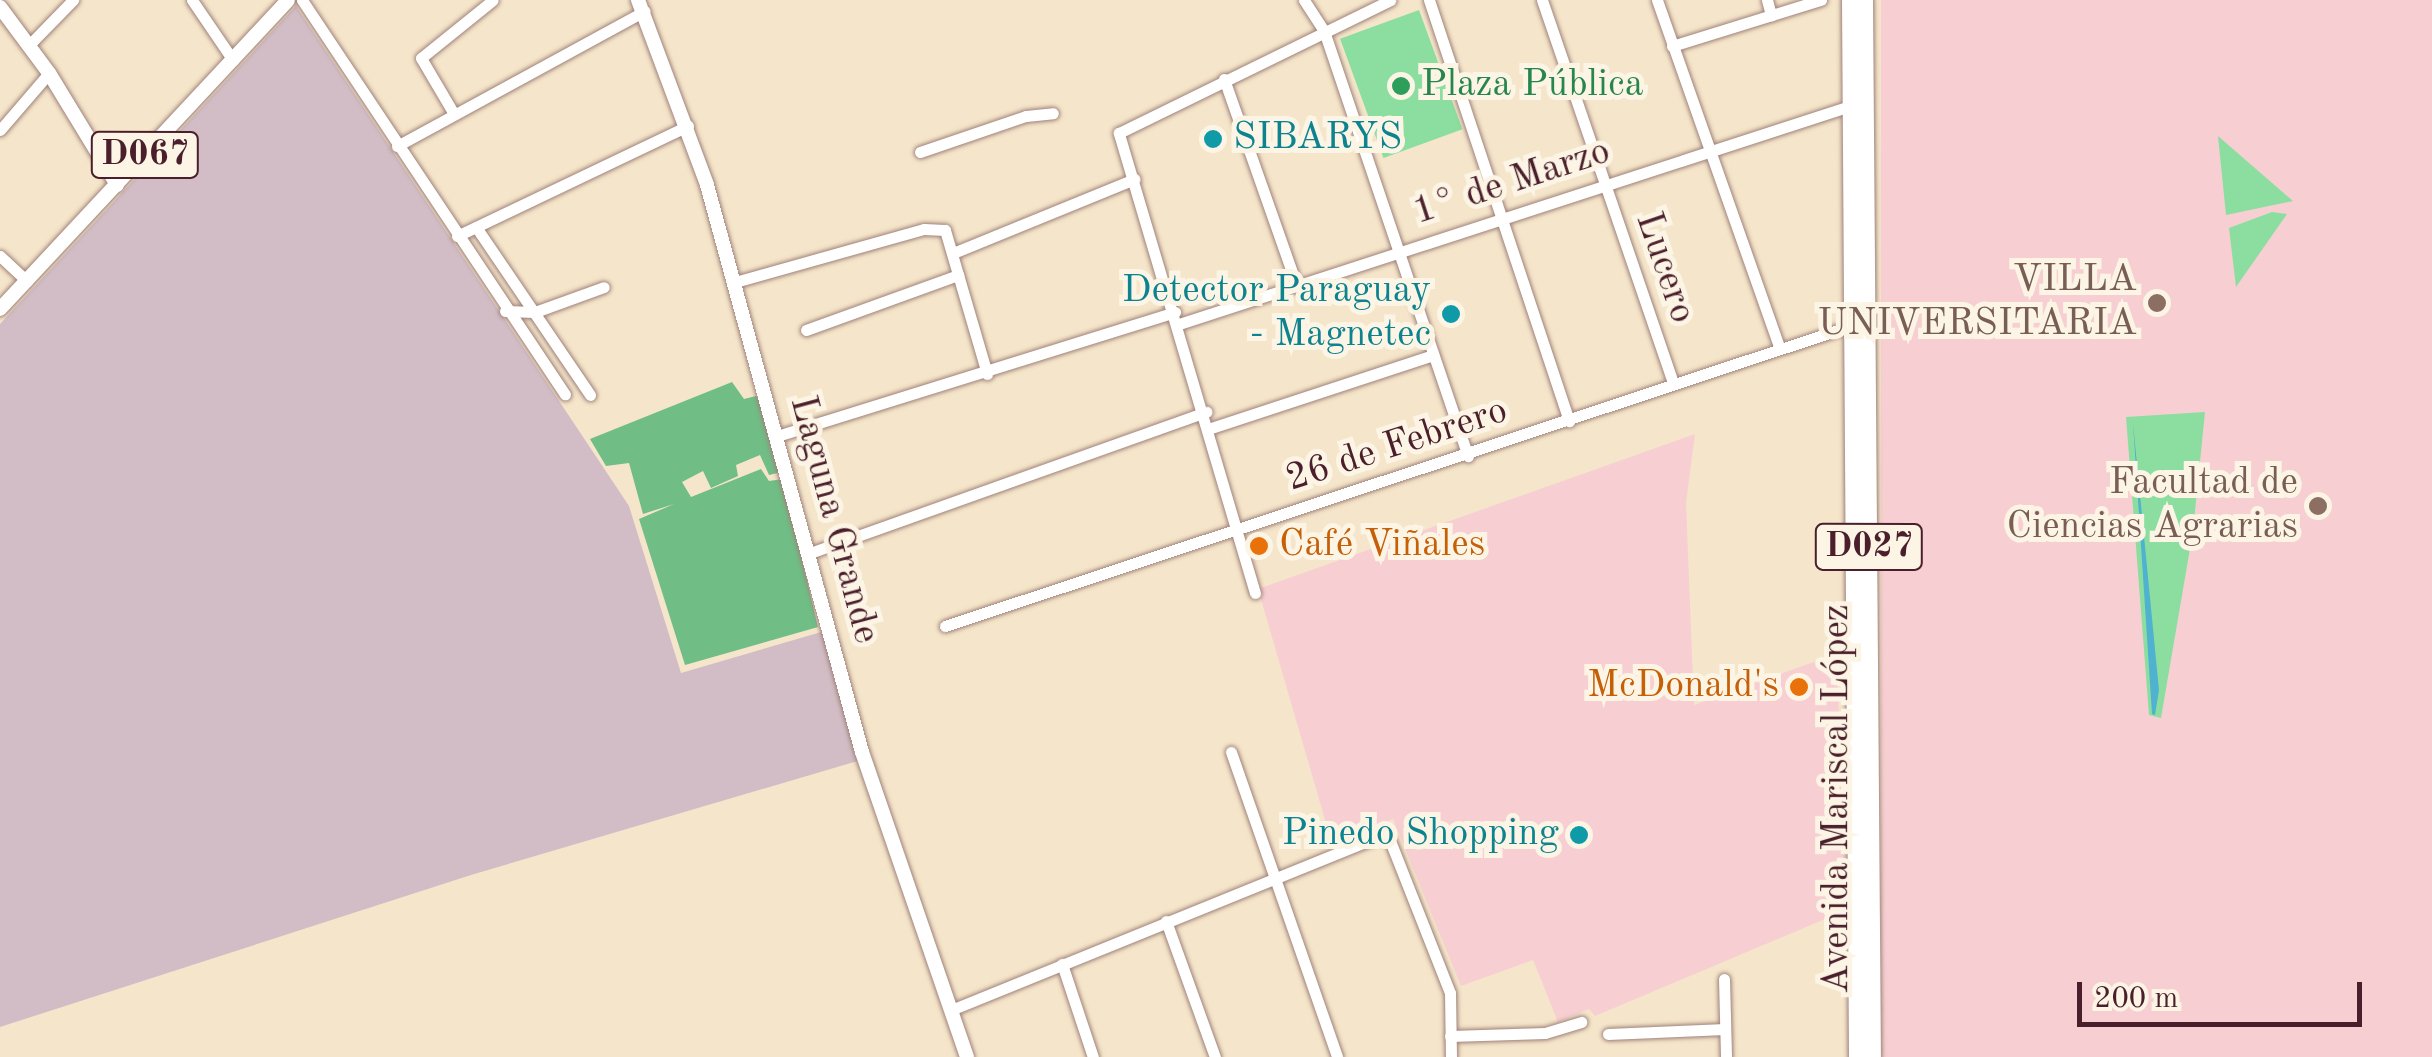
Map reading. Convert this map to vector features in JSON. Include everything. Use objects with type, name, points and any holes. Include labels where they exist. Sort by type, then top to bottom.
[{"type":"highway","name":"D027","points":[[1850,0],[1858,104],[1848,326],[1858,1057]]},
{"type":"highway","name":"Avenida Mariscal López","points":[[1864,0],[1858,104],[1868,320],[1872,1057]]},
{"type":"highway","points":[[1851,774],[1856,724]]},
{"type":"main road","name":"D067","points":[[0,309],[288,0]]},
{"type":"main road","name":"Laguna Grande","points":[[642,5],[688,126],[736,282],[862,752],[966,1057]]},
{"type":"main road","points":[[0,7],[50,73],[117,185]]},
{"type":"street","points":[[30,44],[73,0]]},
{"type":"street","points":[[192,0],[234,60]]},
{"type":"street","points":[[302,0],[504,311],[565,394]]},
{"type":"street","points":[[454,114],[421,58],[492,0]]},
{"type":"street","points":[[1304,0],[1324,31],[1468,456]]},
{"type":"street","points":[[1254,593],[1211,428],[1120,138],[1127,124],[1390,0]]},
{"type":"street","points":[[1429,0],[1569,421]]},
{"type":"street","name":"Lucero","points":[[1542,0],[1673,383]]},
{"type":"street","points":[[1657,0],[1780,349]]},
{"type":"street","points":[[1767,0],[1771,15]]},
{"type":"street","points":[[1672,46],[1821,0]]},
{"type":"street","points":[[397,146],[642,5]]},
{"type":"street","points":[[0,130],[50,73]]},
{"type":"street","points":[[1224,79],[1297,286]]},
{"type":"street","name":"1° de Marzo","points":[[777,436],[1297,286],[1858,104]]},
{"type":"street","points":[[920,152],[1026,116],[1052,114]]},
{"type":"street","points":[[457,236],[688,126]]},
{"type":"street","points":[[953,253],[1134,180]]},
{"type":"street","points":[[476,227],[590,394]]},
{"type":"street","points":[[736,282],[935,228],[945,230],[986,374]]},
{"type":"street","points":[[0,256],[27,281]]},
{"type":"street","points":[[806,330],[958,275]]},
{"type":"street","points":[[504,311],[535,312],[604,288]]},
{"type":"street","name":"26 de Febrero","points":[[945,626],[1468,456],[1673,383],[1868,320]]},
{"type":"street","points":[[1211,428],[1432,354]]},
{"type":"street","points":[[807,554],[1206,412]]},
{"type":"street","points":[[1231,752],[1337,1057]]},
{"type":"street","points":[[951,1010],[1387,834],[1450,993],[1451,1057]]},
{"type":"street","points":[[1166,921],[1214,1057]]},
{"type":"street","points":[[1062,964],[1093,1057]]},
{"type":"street","points":[[1724,979],[1726,1057]]},
{"type":"street","points":[[1450,1036],[1546,1033],[1580,1022]]},
{"type":"street","points":[[1608,1034],[1725,1029]]},
{"type":"shaded area","name":"VILLA UNIVERSITARIA","points":[[1881,0],[2432,0],[2432,1057],[1881,1057]]},
{"type":"shaded area","points":[[296,6],[629,506],[681,673],[828,630],[861,760],[471,875],[0,1027],[0,324]]},
{"type":"shaded area","points":[[1695,434],[1686,503],[1694,705],[1836,654],[1849,909],[1595,1016],[1589,1009],[1558,1022],[1533,960],[1461,986],[1393,819],[1332,844],[1258,589]]},
{"type":"green space","name":"Plaza Pública","points":[[1419,10],[1462,129],[1384,158],[1340,39]]},
{"type":"green space","points":[[2218,136],[2293,201],[2226,215]]},
{"type":"green space","points":[[2272,212],[2287,214],[2236,287],[2229,228]]},
{"type":"green space","points":[[732,382],[744,399],[756,396],[764,407],[782,472],[769,475],[760,455],[736,465],[738,476],[711,488],[703,471],[682,482],[691,497],[761,469],[769,481],[783,479],[818,627],[685,665],[639,519],[674,504],[643,514],[629,463],[606,466],[590,439]]},
{"type":"green space","points":[[2205,412],[2193,531],[2161,718],[2149,715],[2126,417]]},
{"type":"water","points":[[2133,423],[2159,690],[2155,715],[2152,714]]},
{"type":"place","name":"Plaza Pública","points":[[1401,86]]},
{"type":"place","name":"SIBARYS","points":[[1213,139]]},
{"type":"place","name":"VILLA UNIVERSITARIA","points":[[2157,303]]},
{"type":"place","name":"Detector Paraguay - Magnetec","points":[[1451,314]]},
{"type":"place","name":"Facultad de Ciencias Agrarias","points":[[2318,506]]},
{"type":"place","name":"Café Viñales","points":[[1259,546]]},
{"type":"place","name":"McDonald's","points":[[1799,687]]},
{"type":"place","name":"Pinedo Shopping","points":[[1579,835]]}]
